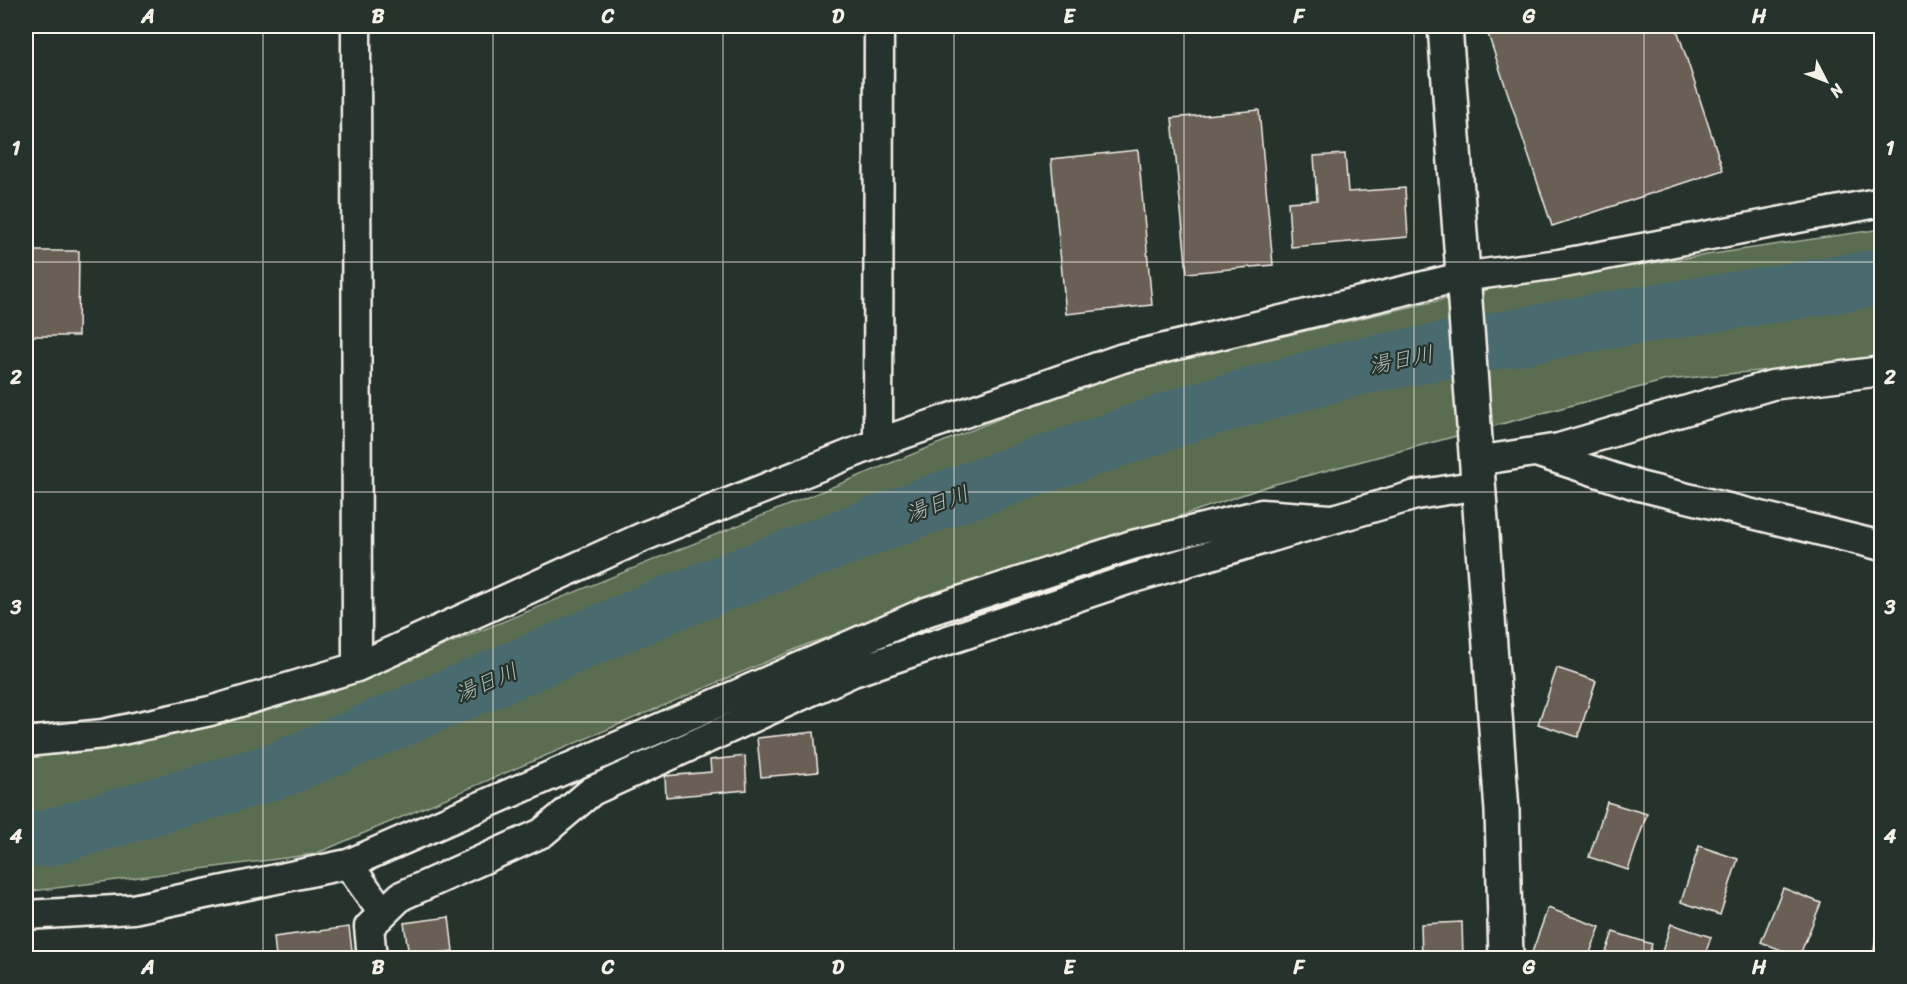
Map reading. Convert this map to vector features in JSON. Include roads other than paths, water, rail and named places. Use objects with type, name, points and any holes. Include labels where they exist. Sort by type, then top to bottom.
[{"type":"street","points":[[356,26],[357,667]]},
{"type":"street","points":[[878,443],[879,26]]},
{"type":"street","points":[[1445,26],[1461,278],[1478,468],[1502,811],[1506,958]]},
{"type":"street","points":[[26,742],[103,734],[210,711],[357,667],[645,536],[878,443],[1123,358],[1461,278],[1559,264],[1881,202]]},
{"type":"street","points":[[372,958],[369,927],[401,896],[542,833],[592,791],[854,672],[1127,580],[1416,495],[1478,468],[1534,452],[1560,448],[1772,385],[1881,371]]},
{"type":"street","points":[[1534,452],[1640,486],[1881,546]]},
{"type":"street","points":[[26,915],[133,909],[348,864],[926,612],[1132,545],[1261,514],[1330,519]]},
{"type":"street","points":[[348,864],[383,913]]},
{"type":"waterway","name":"湯日川","points":[[26,840],[47,838],[279,770],[669,604],[923,507],[1194,412],[1352,368],[1602,321],[1882,277]]}]
